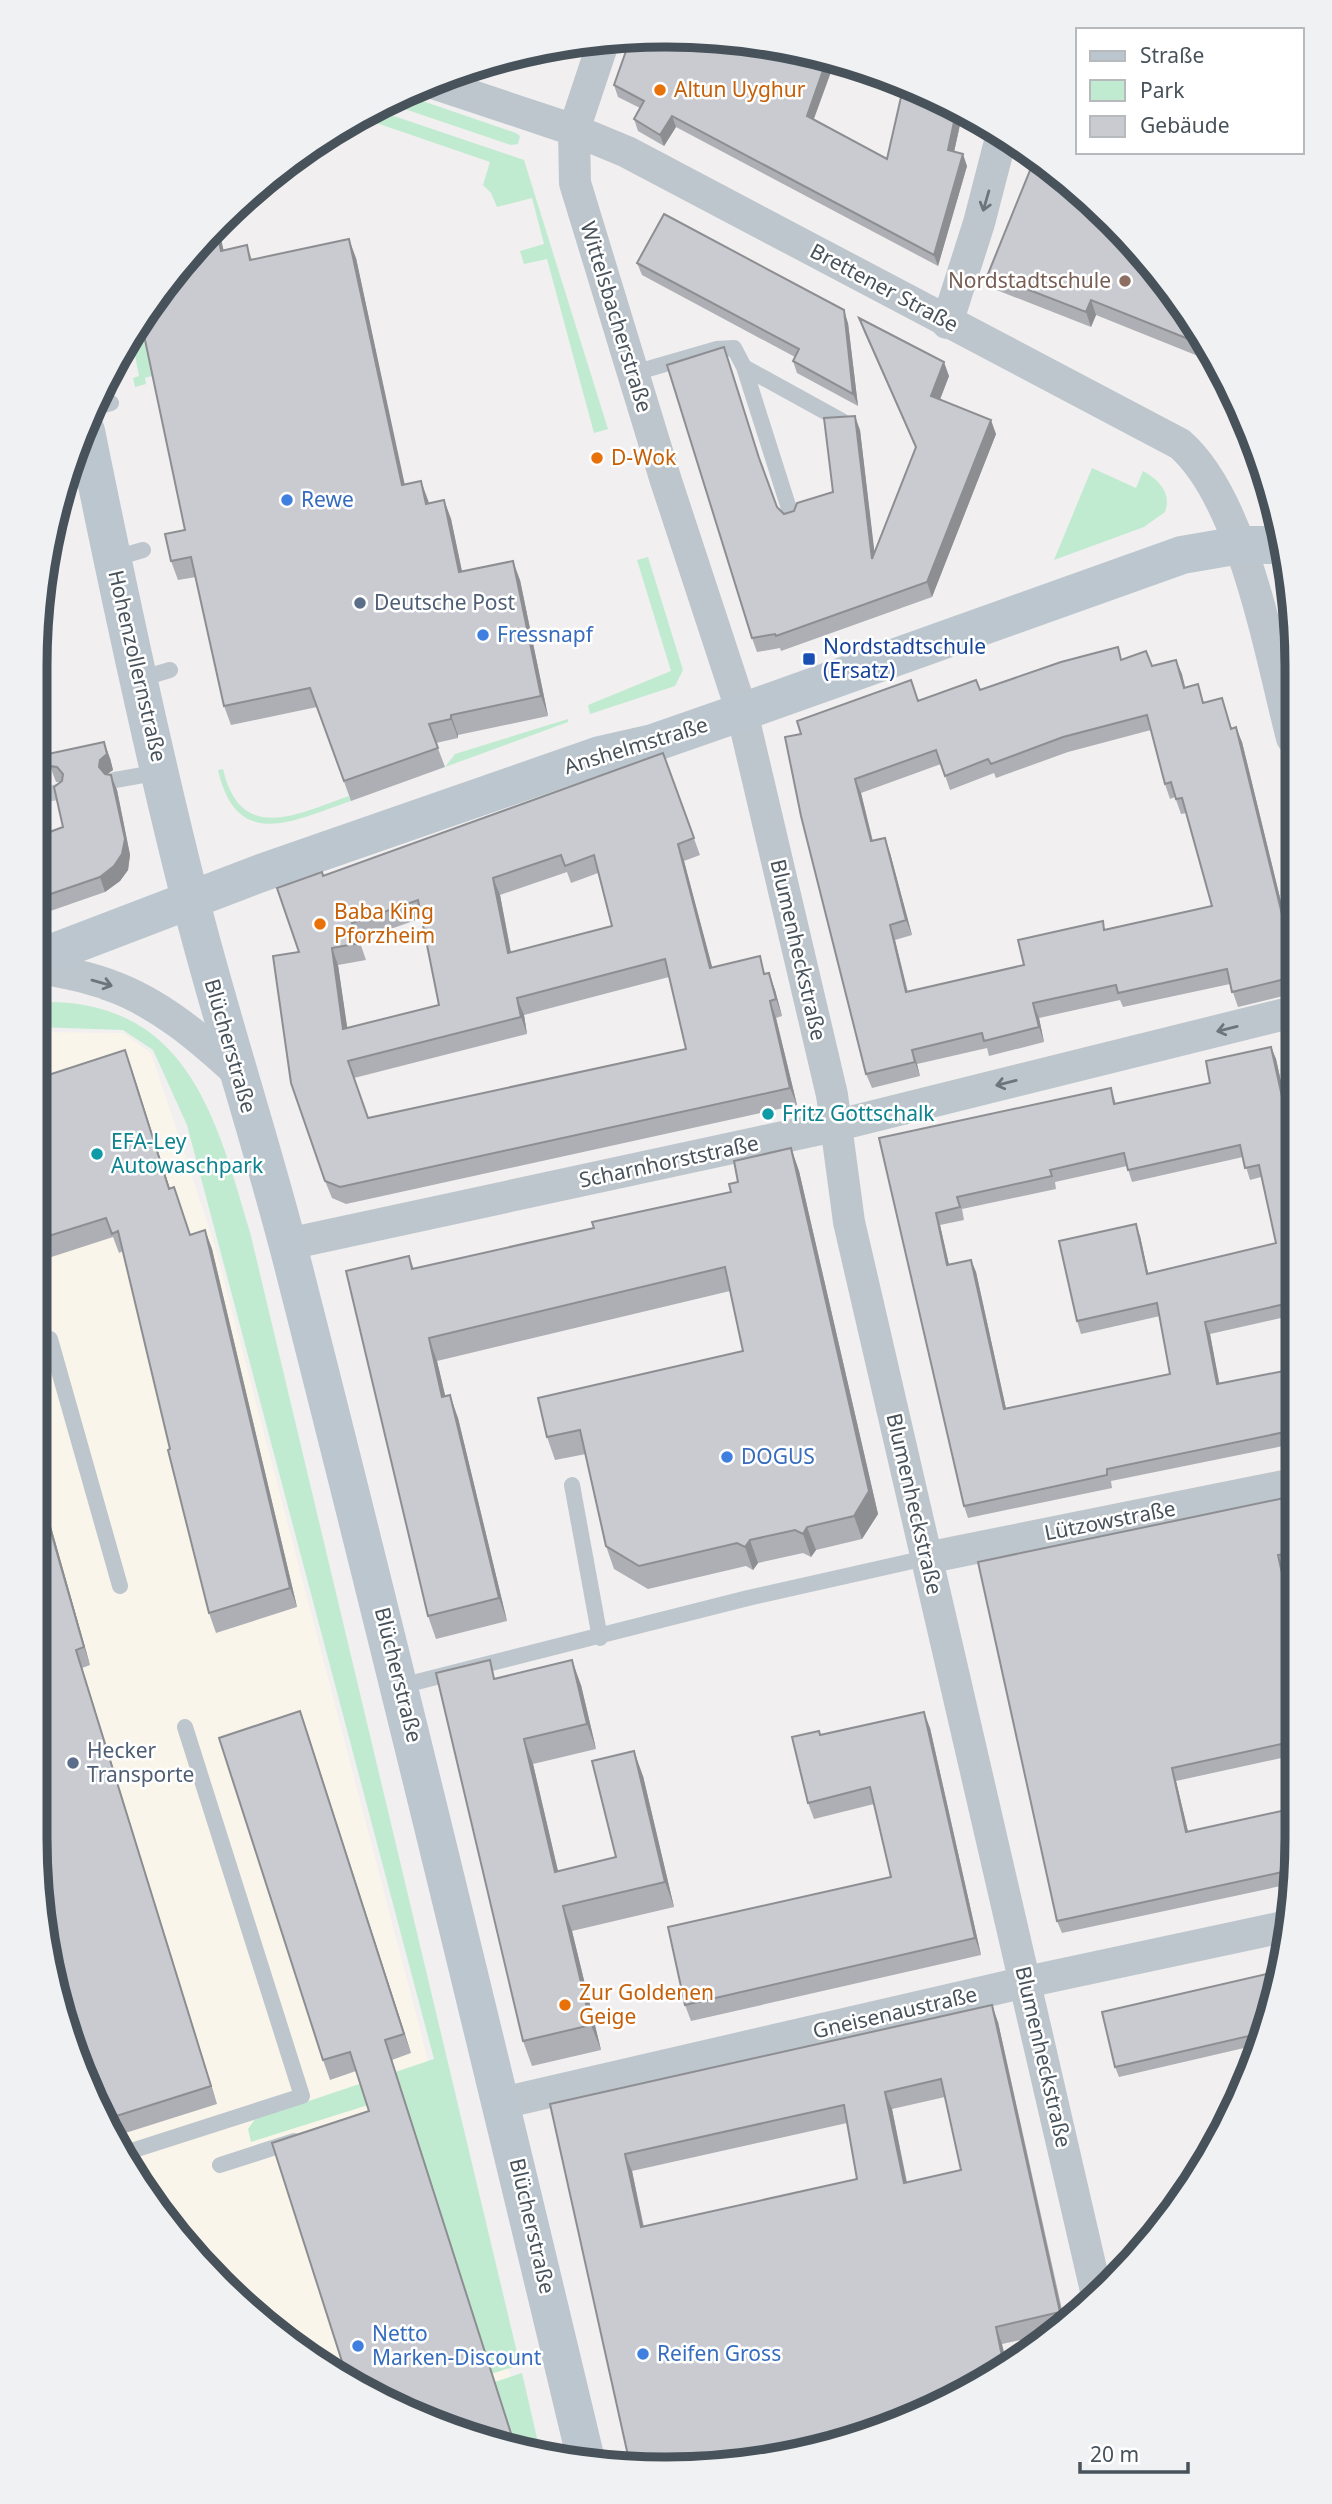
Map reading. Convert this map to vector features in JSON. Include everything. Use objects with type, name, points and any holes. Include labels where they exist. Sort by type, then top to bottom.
[{"type":"main road","name":"Hohenzollernstraße","points":[[89,441],[128,554],[154,674],[161,771],[190,899]]},
{"type":"main road","points":[[1240,545],[1273,545]]},
{"type":"main road","name":"Anshelmstraße","points":[[47,956],[190,899],[600,755],[653,743],[742,712],[1143,567],[1214,547],[1240,545]]},
{"type":"main road","name":"Blücherstraße","points":[[190,899],[288,1244],[401,1686],[584,2451]]},
{"type":"street","name":"Wittelsbacherstraße","points":[[600,52],[574,130],[575,183],[742,712]]},
{"type":"street","name":"Brettener Straße","points":[[447,88],[574,130],[639,159],[1180,444],[1205,469],[1240,545],[1285,711]]},
{"type":"street","points":[[947,323],[979,223],[999,145]]},
{"type":"street","name":"Blumenheckstraße","points":[[742,712],[832,1095],[834,1126],[849,1222],[1095,2284]]},
{"type":"street","points":[[47,970],[110,985],[154,1007],[199,1037],[237,1072]]},
{"type":"street","name":"Scharnhorststraße","points":[[288,1244],[834,1126],[1285,1014]]},
{"type":"street","name":"Lützowstraße","points":[[926,1558],[1285,1486]]},
{"type":"street","name":"Gneisenaustraße","points":[[502,2103],[1026,1982],[1278,1928]]},
{"type":"lane","points":[[634,373],[699,354],[734,348],[744,367],[792,518]]},
{"type":"lane","points":[[744,367],[842,421]]},
{"type":"lane","points":[[115,780],[161,771]]},
{"type":"lane","points":[[47,794],[58,792]]},
{"type":"lane","points":[[47,1340],[50,1339],[121,1586]]},
{"type":"lane","points":[[572,1485],[600,1638]]},
{"type":"lane","points":[[401,1686],[600,1638],[761,1594],[926,1558]]},
{"type":"lane","points":[[132,2151],[302,2096],[185,1727]]},
{"type":"lane","points":[[220,2165],[306,2137]]},
{"type":"shaded area","points":[[47,1032],[123,1033],[151,1053],[215,1246],[528,2441],[429,2410],[357,2374],[289,2329],[228,2276],[175,2215],[130,2147],[94,2075],[68,1998],[53,1919],[47,1838]]},
{"type":"green space","points":[[417,99],[516,133],[520,136],[518,144],[511,145],[400,107]]},
{"type":"green space","points":[[387,114],[524,160],[608,429],[594,433],[547,259],[524,264],[520,251],[544,244],[532,198],[497,207],[491,193],[483,185],[490,162],[372,122]]},
{"type":"green space","points":[[146,332],[155,375],[145,378],[146,384],[135,387],[133,378],[139,376],[134,351]]},
{"type":"green space","points":[[1092,468],[1136,488],[1143,471],[1163,488],[1167,499],[1165,512],[1144,527],[1054,560]]},
{"type":"green space","points":[[648,557],[683,670],[675,686],[590,714],[588,705],[671,671],[637,560]]},
{"type":"green space","points":[[568,719],[568,722],[445,767],[455,754]]},
{"type":"green space","points":[[223,769],[231,793],[243,808],[257,816],[273,818],[291,815],[349,796],[351,801],[289,821],[270,824],[253,821],[239,813],[227,796],[218,770]]},
{"type":"green space","points":[[47,1002],[95,1007],[134,1022],[165,1046],[189,1075],[209,1110],[238,1190],[520,2365],[445,2388],[403,2094],[251,2142],[248,2129],[255,2119],[434,2059],[187,1125],[153,1050],[123,1030],[47,1027]]},
{"type":"green space","points":[[522,2373],[538,2443],[494,2432],[448,2397]]},
{"type":"building","points":[[627,49],[706,49],[787,59],[824,68],[807,116],[887,159],[902,94],[940,111],[955,119],[948,150],[963,154],[934,255],[672,116],[660,135],[634,119],[644,101],[614,85]]},
{"type":"building","points":[[1031,167],[1104,228],[1157,289],[1191,340],[1091,300],[1086,312],[988,274]]},
{"type":"building","points":[[664,214],[844,310],[853,394],[793,361],[799,349],[637,263]]},
{"type":"building","points":[[218,239],[221,251],[247,245],[250,260],[349,239],[402,485],[421,481],[426,504],[444,500],[459,572],[513,561],[541,696],[451,715],[451,719],[429,724],[438,748],[344,781],[310,688],[224,706],[191,557],[171,561],[165,534],[185,530],[144,335],[175,289]]},
{"type":"building","points":[[859,318],[944,362],[931,396],[991,420],[927,582],[776,636],[752,638],[667,365],[724,347],[759,458],[777,507],[784,514],[794,511],[797,503],[833,492],[824,418],[855,416],[872,559],[916,447]]},
{"type":"building","points":[[1118,647],[1121,660],[1146,651],[1152,666],[1176,660],[1184,688],[1198,684],[1203,703],[1222,698],[1231,729],[1236,727],[1285,926],[1285,979],[1232,992],[1227,969],[1118,993],[1116,985],[1033,1003],[1039,1027],[984,1041],[982,1033],[912,1050],[915,1062],[866,1074],[801,816],[785,737],[801,734],[797,721],[911,680],[918,701],[976,680],[980,690],[1061,662]],"holes":[[[1147,715],[1165,784],[1171,782],[1176,799],[1182,798],[1212,906],[1104,930],[1103,921],[1018,940],[1024,965],[906,992],[890,925],[906,920],[885,838],[871,841],[855,779],[936,750],[945,776],[988,759],[991,764],[1063,737]]]},
{"type":"building","points":[[104,742],[107,754],[100,760],[99,767],[105,774],[111,775],[125,839],[122,854],[114,866],[100,877],[47,895],[47,833],[63,827],[54,787],[62,781],[63,774],[57,767],[50,766],[48,754]]},
{"type":"building","points":[[663,753],[694,838],[678,844],[710,968],[760,956],[764,974],[769,973],[776,999],[770,1001],[790,1088],[340,1187],[325,1181],[291,1083],[273,956],[299,952],[277,888],[322,872],[323,876]],"holes":[[[561,855],[565,866],[594,855],[612,926],[508,953],[493,878]],[[418,900],[439,1005],[343,1029],[332,948],[360,943],[352,923]],[[665,959],[686,1049],[368,1118],[348,1061],[521,1017],[517,998]]]},
{"type":"building","points":[[1271,1047],[1285,1100],[1285,1304],[1205,1322],[1217,1384],[1285,1371],[1285,1432],[1107,1469],[1107,1475],[964,1506],[879,1138],[1111,1088],[1114,1104],[1210,1083],[1206,1061]],"holes":[[[1240,1145],[1245,1168],[1259,1165],[1276,1243],[1147,1274],[1136,1224],[1059,1241],[1077,1321],[1157,1303],[1170,1374],[1004,1409],[971,1260],[947,1265],[936,1213],[960,1207],[957,1197],[1052,1176],[1050,1170],[1124,1153],[1128,1170]]]},
{"type":"building","points":[[125,1050],[169,1189],[174,1187],[190,1235],[205,1230],[290,1588],[209,1613],[168,1450],[170,1449],[118,1231],[112,1234],[106,1218],[47,1237],[47,1075]]},
{"type":"building","points":[[791,1148],[869,1491],[854,1516],[807,1527],[803,1534],[795,1530],[750,1540],[745,1547],[737,1543],[639,1566],[606,1546],[580,1430],[547,1437],[538,1398],[743,1351],[725,1267],[429,1338],[442,1397],[450,1395],[499,1598],[428,1616],[346,1271],[409,1256],[412,1269],[594,1228],[592,1222],[731,1192],[729,1184],[738,1182],[734,1161]]},
{"type":"building","points":[[1285,1498],[1285,1554],[1278,1555],[1285,1587],[1285,1743],[1172,1768],[1186,1832],[1285,1810],[1283,1872],[1057,1921],[978,1562]]},
{"type":"building","points":[[47,1518],[84,1647],[76,1650],[211,2086],[114,2117],[94,2075],[68,1998],[53,1919],[47,1838]]},
{"type":"building","points":[[490,1660],[494,1679],[572,1660],[587,1724],[524,1739],[555,1872],[616,1857],[592,1761],[634,1751],[665,1882],[563,1906],[591,2025],[523,2041],[436,1673]]},
{"type":"building","points":[[300,1711],[404,2034],[385,2040],[512,2437],[429,2410],[343,2365],[272,2143],[369,2111],[350,2052],[323,2060],[219,1738]]},
{"type":"building","points":[[924,1712],[975,1938],[685,2005],[668,1927],[891,1877],[870,1787],[808,1803],[792,1737],[819,1731],[820,1735]]},
{"type":"building","points":[[1270,1973],[1253,2035],[1115,2067],[1102,2012]]},
{"type":"building","points":[[992,2005],[1060,2312],[996,2327],[1002,2357],[940,2393],[865,2424],[787,2445],[747,2451],[666,2457],[628,2455],[550,2104]],"holes":[[[941,2079],[961,2170],[904,2183],[885,2092]],[[844,2105],[857,2179],[641,2227],[625,2154]]]},
{"type":"place","name":"Altun Uyghur","points":[[660,90]]},
{"type":"place","name":"Nordstadtschule","points":[[1125,281]]},
{"type":"place","name":"D-Wok","points":[[597,458]]},
{"type":"place","name":"Rewe","points":[[287,500]]},
{"type":"place","name":"Deutsche Post","points":[[360,603]]},
{"type":"place","name":"Fressnapf","points":[[483,635]]},
{"type":"place","name":"Nordstadtschule (Ersatz)","points":[[809,659]]},
{"type":"place","name":"Baba King Pforzheim","points":[[320,924]]},
{"type":"place","name":"Fritz Gottschalk","points":[[768,1114]]},
{"type":"place","name":"EFA-Ley Autowaschpark","points":[[97,1154]]},
{"type":"place","name":"DOGUS","points":[[727,1457]]},
{"type":"place","name":"Hecker Transporte","points":[[73,1763]]},
{"type":"place","name":"Zur Goldenen Geige","points":[[565,2005]]},
{"type":"place","name":"Netto Marken-Discount","points":[[358,2346]]},
{"type":"place","name":"Reifen Gross","points":[[643,2354]]}]
